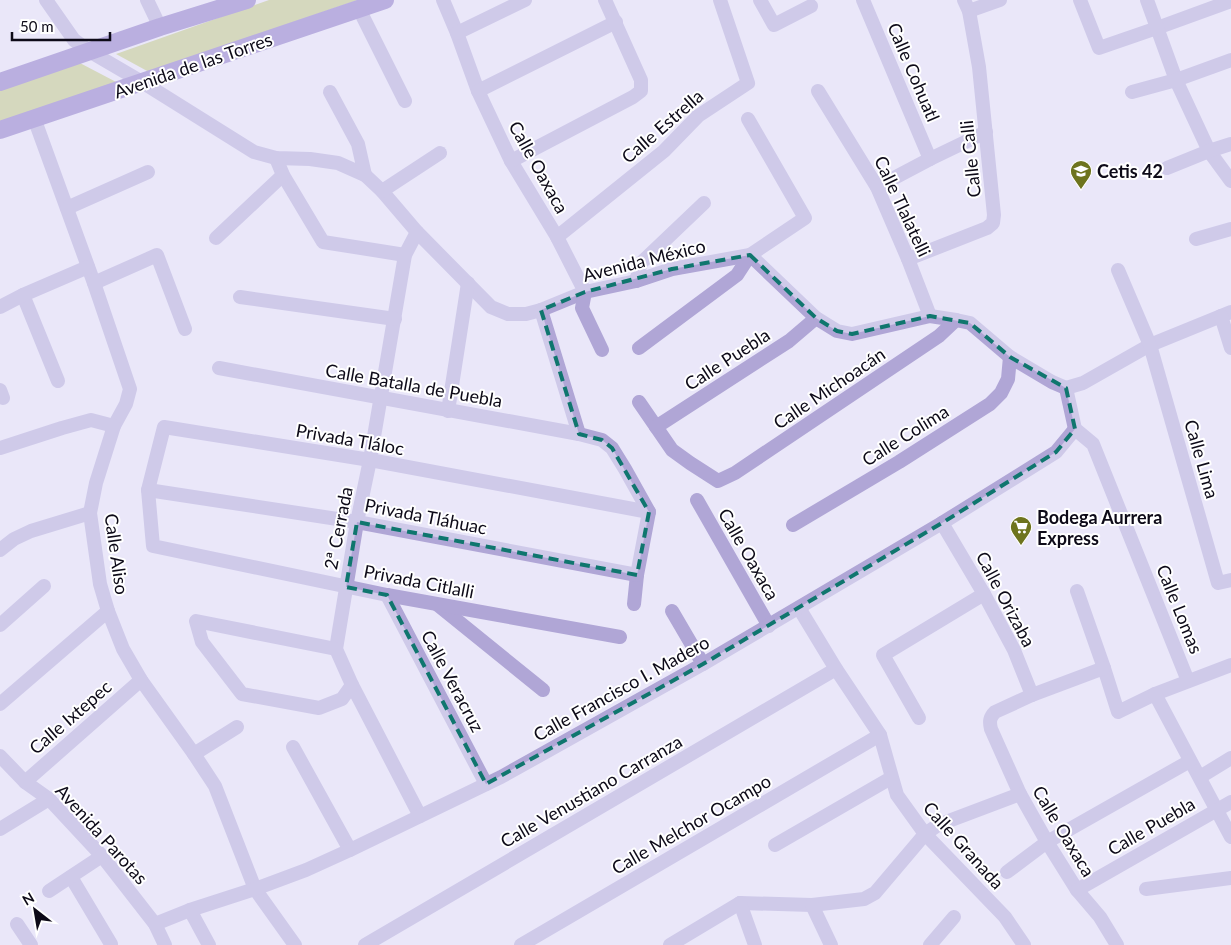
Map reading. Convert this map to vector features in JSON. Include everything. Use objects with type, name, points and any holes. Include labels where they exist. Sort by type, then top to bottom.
[{"type":"main road","points":[[0,82],[160,26],[248,0]]},
{"type":"main road","name":"Avenida de las Torres","points":[[0,130],[386,0]]},
{"type":"street","name":"Avenida México","points":[[46,0],[74,40],[89,51],[254,152],[276,158],[310,159],[338,163],[364,175],[382,191],[417,232],[491,307],[508,314],[526,314],[541,310],[585,292],[636,281],[672,269],[750,255]]},
{"type":"street","points":[[148,0],[160,26]]},
{"type":"street","name":"Calle Oaxaca","points":[[443,0],[478,91],[511,160],[557,237],[585,292],[582,308],[602,350]]},
{"type":"street","points":[[457,33],[525,0]]},
{"type":"street","points":[[511,160],[633,97],[641,91],[641,80],[605,0]]},
{"type":"street","name":"Calle Estrella","points":[[557,237],[664,151],[698,116],[748,83],[720,0]]},
{"type":"street","points":[[760,0],[774,25],[811,6]]},
{"type":"street","name":"Calle Cohuatl","points":[[863,0],[930,159]]},
{"type":"street","points":[[966,6],[1000,0]]},
{"type":"street","points":[[1080,0],[1099,48],[1231,1]]},
{"type":"street","points":[[1147,0],[1176,80],[1209,151],[1231,181]]},
{"type":"street","name":"Calle Calli","points":[[908,259],[987,228],[993,223],[994,215],[979,67],[966,6]]},
{"type":"street","points":[[359,9],[404,101]]},
{"type":"street","points":[[478,91],[616,22]]},
{"type":"street","points":[[1132,92],[1176,80],[1231,60]]},
{"type":"street","name":"Calle Tlalatelli","points":[[818,91],[877,187],[930,316]]},
{"type":"street","points":[[330,92],[358,144],[364,175]]},
{"type":"street","name":"Calle Aliso","points":[[34,118],[130,389],[126,404],[114,426],[96,483],[90,512],[100,584],[108,611],[123,649],[141,680],[215,786],[255,889],[295,945]]},
{"type":"street","points":[[638,348],[738,275],[750,255],[805,218],[748,118]]},
{"type":"street","points":[[877,187],[986,132]]},
{"type":"street","points":[[1167,168],[1231,144]]},
{"type":"street","points":[[382,191],[440,153]]},
{"type":"street","points":[[276,158],[283,175],[323,242],[405,255]]},
{"type":"street","points":[[67,208],[148,172]]},
{"type":"street","points":[[216,238],[283,175]]},
{"type":"street","points":[[636,281],[641,262],[704,203]]},
{"type":"street","points":[[1196,239],[1231,229]]},
{"type":"street","name":"2ª Cerrada","points":[[336,649],[405,255],[417,232]]},
{"type":"street","points":[[94,283],[157,255],[185,329]]},
{"type":"street","points":[[750,255],[816,318],[837,331],[852,334],[930,316],[956,320],[970,324],[1010,357],[1052,382],[1066,388],[1083,383],[1150,345],[1226,314],[1231,348]]},
{"type":"street","points":[[0,307],[88,266]]},
{"type":"street","name":"Calle Lima","points":[[1118,270],[1150,345],[1225,582]]},
{"type":"street","points":[[448,411],[468,283]]},
{"type":"street","points":[[23,295],[58,381]]},
{"type":"street","points":[[240,296],[395,319]]},
{"type":"street","points":[[541,310],[579,434]]},
{"type":"street","name":"Calle Puebla","points":[[656,427],[789,341],[816,318]]},
{"type":"street","name":"Calle Michoacán","points":[[656,427],[672,450],[690,464],[718,481],[735,473],[939,336],[956,320]]},
{"type":"street","name":"Calle Colima","points":[[793,525],[899,462],[990,404],[1001,393],[1008,379],[1010,357]]},
{"type":"street","name":"Calle Batalla de Puebla","points":[[219,368],[579,434],[602,440],[612,448],[649,512]]},
{"type":"street","points":[[1066,388],[1075,429]]},
{"type":"street","points":[[639,402],[656,427]]},
{"type":"street","points":[[0,448],[92,420],[114,426]]},
{"type":"street","name":"Privada Tláloc","points":[[153,546],[148,490],[164,427],[370,460],[649,512]]},
{"type":"street","name":"Calle Francisco I. Madero","points":[[155,924],[306,870],[501,777],[769,626],[942,523],[1056,452],[1075,429]]},
{"type":"street","name":"Calle Lomas","points":[[1075,429],[1093,444],[1188,681]]},
{"type":"street","name":"Privada Tláhuac","points":[[148,490],[358,522],[637,575]]},
{"type":"street","name":"Calle Oaxaca","points":[[697,500],[769,626]]},
{"type":"street","points":[[0,550],[14,539],[31,531],[90,512]]},
{"type":"street","points":[[634,604],[637,575],[649,512]]},
{"type":"street","name":"Calle Orizaba","points":[[942,523],[984,594],[1014,650],[1032,695]]},
{"type":"street","name":"Privada Citlalli","points":[[153,546],[387,595],[620,637]]},
{"type":"street","points":[[0,625],[44,586]]},
{"type":"street","points":[[1077,591],[1118,712],[1155,694],[1231,666]]},
{"type":"street","points":[[919,718],[883,655],[984,594]]},
{"type":"street","name":"Calle Veracruz","points":[[387,595],[486,784]]},
{"type":"street","points":[[436,604],[543,690]]},
{"type":"street","name":"Calle Granada","points":[[799,608],[836,669],[880,735],[897,796],[925,834],[1005,917],[1024,945]]},
{"type":"street","points":[[0,704],[108,611]]},
{"type":"street","points":[[672,611],[703,664]]},
{"type":"street","points":[[352,685],[342,699],[320,708],[242,694],[202,642],[196,621],[336,649],[352,685],[420,816]]},
{"type":"street","points":[[1032,695],[1104,668]]},
{"type":"street","name":"Calle Venustiano Carranza","points":[[365,945],[836,669]]},
{"type":"street","name":"Calle Ixtepec","points":[[24,782],[141,680]]},
{"type":"street","points":[[1155,694],[1231,837]]},
{"type":"street","name":"Calle Oaxaca","points":[[1032,695],[995,712],[990,723],[991,729],[1020,794],[1047,842],[1077,890],[1100,917],[1117,945]]},
{"type":"street","points":[[194,754],[237,727]]},
{"type":"street","name":"Calle Melchor Ocampo","points":[[521,945],[880,735]]},
{"type":"street","points":[[294,747],[350,850]]},
{"type":"street","name":"Avenida Parotas","points":[[0,756],[24,782],[49,799],[102,856],[155,924],[165,945]]},
{"type":"street","points":[[1200,776],[1231,758]]},
{"type":"street","points":[[1007,872],[1047,842],[1190,761]]},
{"type":"street","points":[[775,845],[891,778]]},
{"type":"street","points":[[670,945],[740,903],[812,905],[864,899],[875,893],[925,834],[938,826],[1020,794]]},
{"type":"street","points":[[0,829],[49,799]]},
{"type":"street","name":"Calle Puebla","points":[[1077,890],[1231,802]]},
{"type":"street","points":[[49,891],[102,856]]},
{"type":"street","points":[[71,876],[111,944]]},
{"type":"street","points":[[1146,889],[1231,878]]},
{"type":"street","points":[[740,903],[755,945]]},
{"type":"street","points":[[812,905],[831,945]]},
{"type":"street","points":[[190,910],[209,945]]},
{"type":"street","points":[[930,945],[954,917]]},
{"type":"street","points":[[17,924],[31,945]]},
{"type":"highlighted area","points":[[750,255],[816,318],[837,331],[852,334],[930,316],[970,323],[1010,357],[1066,388],[1075,429],[1056,452],[942,523],[703,664],[486,784],[387,595],[346,587],[357,522],[637,575],[649,512],[612,448],[602,440],[579,434],[541,310],[585,292],[672,269]]},
{"type":"green space","points":[[269,0],[358,0],[149,72],[116,54]]},
{"type":"green space","points":[[78,62],[120,84],[0,126],[0,90]]},
{"type":"place","name":"Cetis 42","points":[[1081,190]]},
{"type":"place","name":"Bodega Aurrera Express","points":[[1021,546]]}]
